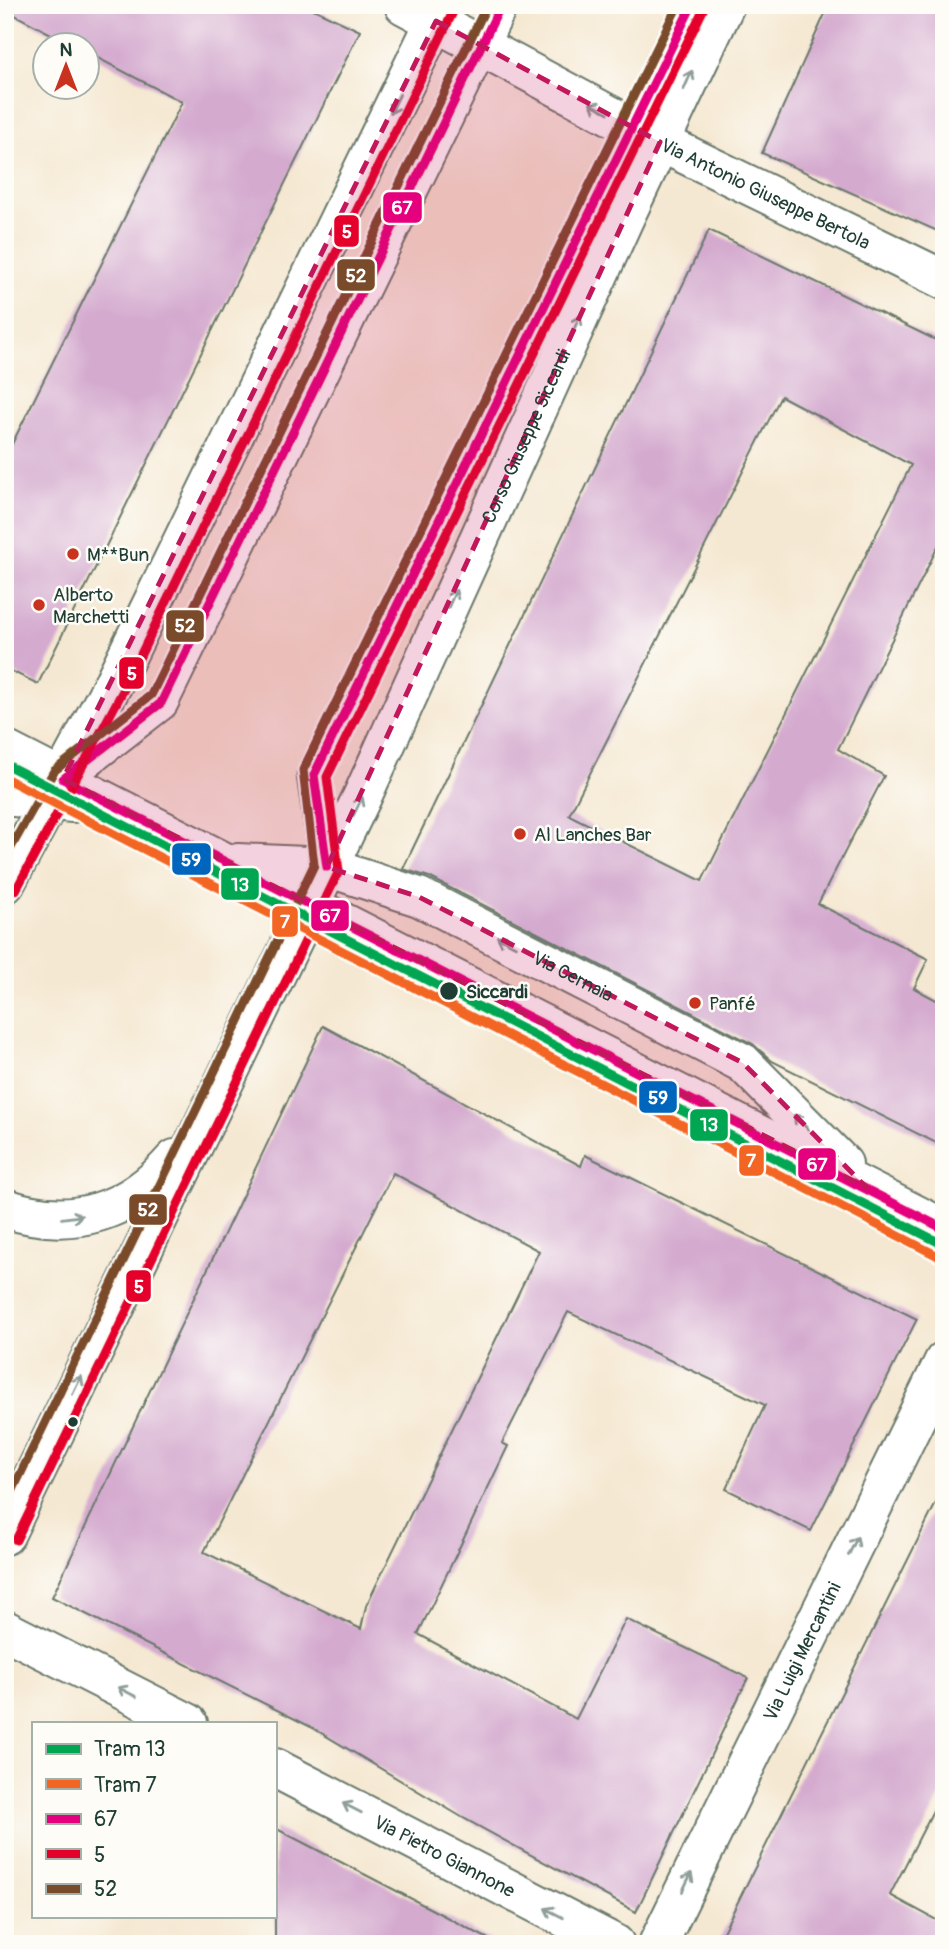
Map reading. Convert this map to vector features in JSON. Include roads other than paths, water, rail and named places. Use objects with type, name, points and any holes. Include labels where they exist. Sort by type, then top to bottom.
[{"type":"street","name":"Corso Giuseppe Siccardi","points":[[5,1535],[310,905],[646,134],[725,5]]},
{"type":"street","name":"Via Antonio Giuseppe Bertola","points":[[427,10],[481,46],[646,134],[944,280]]},
{"type":"street","points":[[5,884],[114,682],[427,10]]},
{"type":"street","name":"Via Cernaia","points":[[5,750],[57,790],[119,808],[944,1229]]},
{"type":"street","name":"Via Cernaia","points":[[5,796],[57,790]]},
{"type":"street","name":"Via Cernaia","points":[[229,863],[327,867],[419,897],[743,1063],[867,1188]]},
{"type":"street","points":[[5,1208],[50,1219],[94,1213],[121,1203],[152,1184],[197,1135]]},
{"type":"street","name":"Via Luigi Mercantini","points":[[658,1944],[944,1361]]},
{"type":"street","points":[[5,1630],[186,1722]]},
{"type":"street","name":"Via Pietro Giannone","points":[[276,1769],[615,1944]]},
{"type":"lane","points":[[57,790],[161,703],[501,5]]},
{"type":"lane","name":"Corso Giuseppe Siccardi","points":[[327,867],[314,775],[646,134],[692,5]]},
{"type":"tram line","name":"13","points":[[5,764],[944,1245]]},
{"type":"tram line","name":"7","points":[[5,778],[938,1256]]},
{"type":"place","name":"M**Bun","points":[[73,554]]},
{"type":"place","name":"Alberto Marchetti","points":[[39,605]]},
{"type":"place","name":"Al Lanches Bar","points":[[520,834]]},
{"type":"place","name":"Siccardi","points":[[449,991]]},
{"type":"place","name":"Panfé","points":[[695,1003]]}]
